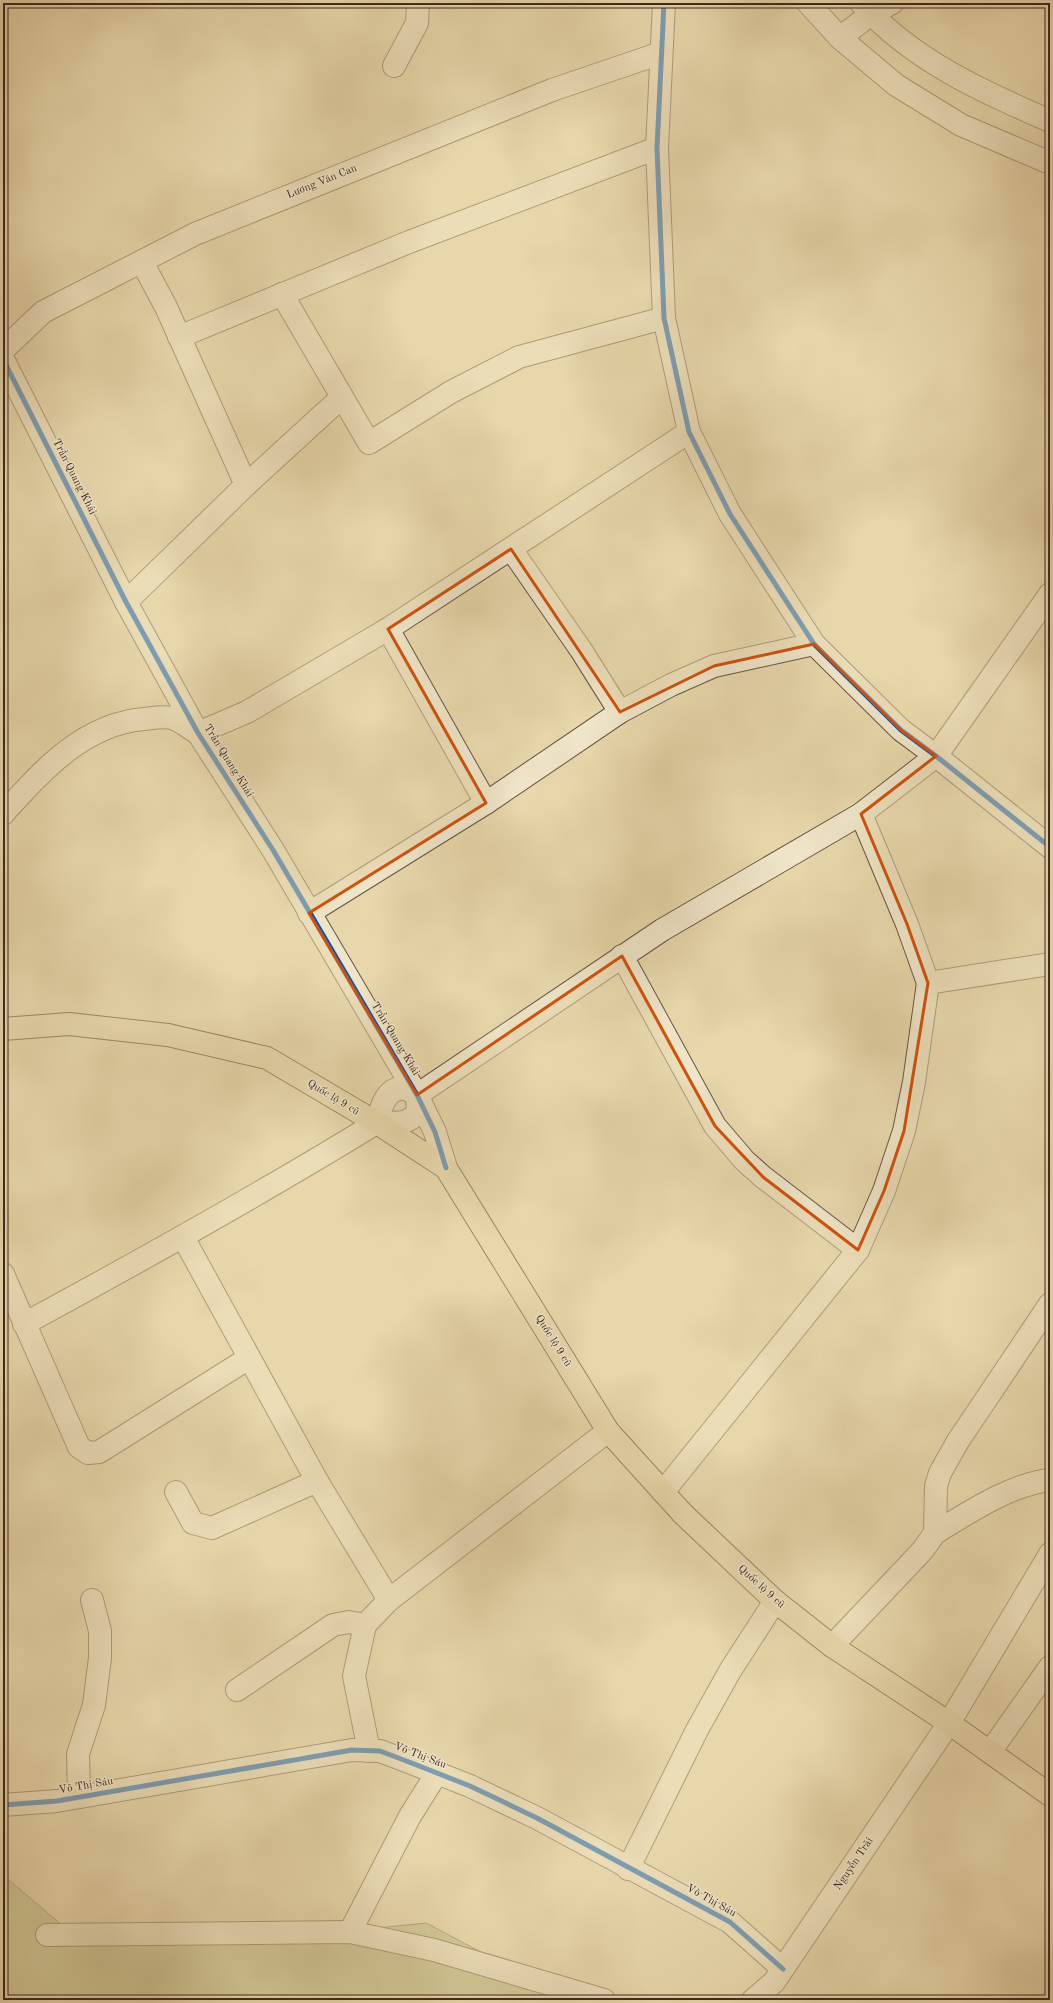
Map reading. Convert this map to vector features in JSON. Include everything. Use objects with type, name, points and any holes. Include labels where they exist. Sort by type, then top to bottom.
[{"type":"main road","name":"Quốc lộ 9 cũ","points":[[3,1029],[69,1024],[168,1035],[267,1058],[377,1123],[446,1168],[608,1431],[683,1514],[775,1601],[832,1646],[949,1723],[1050,1795]]},
{"type":"street","points":[[394,66],[417,23],[418,3]]},
{"type":"street","points":[[664,3],[657,148],[664,318],[689,432],[730,514],[814,644],[901,730],[1050,846]]},
{"type":"street","points":[[808,3],[840,38],[896,85],[961,124],[1050,163]]},
{"type":"street","points":[[840,38],[866,8],[892,3]]},
{"type":"street","points":[[866,8],[918,55],[979,90],[1050,121]]},
{"type":"street","name":"Lương Văn Can","points":[[3,350],[43,312],[195,234],[552,90],[661,53]]},
{"type":"street","points":[[179,337],[409,242],[657,148]]},
{"type":"street","points":[[142,262],[166,307],[246,485]]},
{"type":"street","points":[[282,294],[369,443],[451,392],[519,357],[664,318]]},
{"type":"street","name":"Trần Quang Khải","points":[[3,358],[126,602],[198,733],[273,850],[417,1095],[435,1132],[446,1168]]},
{"type":"street","points":[[126,602],[246,485],[342,397]]},
{"type":"street","points":[[3,814],[37,776],[77,742],[114,725],[136,719],[172,718],[198,733],[247,712],[388,629],[689,432]]},
{"type":"street","points":[[511,549],[581,650],[620,712]]},
{"type":"street","points":[[24,1324],[183,1237],[302,1169],[377,1123],[397,1124],[411,1120],[418,1113],[417,1095],[662,930],[861,814],[936,756],[1050,594]]},
{"type":"street","points":[[388,629],[486,803]]},
{"type":"street","points":[[309,913],[486,803],[620,712],[671,685],[714,666],[814,644]]},
{"type":"street","points":[[663,1492],[858,1250],[884,1191],[904,1131],[914,1082],[928,983],[907,924],[861,814]]},
{"type":"street","points":[[622,956],[715,1126],[745,1161],[763,1177],[858,1250]]},
{"type":"street","points":[[928,983],[1050,964]]},
{"type":"street","points":[[183,1237],[317,1481],[389,1600]]},
{"type":"street","points":[[3,1274],[79,1447],[88,1453],[98,1452],[249,1358]]},
{"type":"street","points":[[936,1533],[936,1486],[940,1473],[958,1441],[1050,1304]]},
{"type":"street","points":[[369,1751],[354,1676],[364,1625],[389,1600],[608,1431]]},
{"type":"street","points":[[832,1646],[922,1551],[936,1533],[965,1515],[1009,1493],[1050,1480]]},
{"type":"street","points":[[176,1492],[193,1524],[212,1528],[317,1481]]},
{"type":"street","name":"Nguyễn Trãi","points":[[753,2000],[774,1982],[949,1723],[1050,1554]]},
{"type":"street","points":[[79,1797],[78,1754],[94,1705],[100,1658],[100,1631],[92,1600]]},
{"type":"street","points":[[628,1868],[697,1730],[730,1671],[775,1601]]},
{"type":"street","points":[[237,1690],[333,1625],[350,1622],[364,1625]]},
{"type":"street","points":[[990,1752],[1050,1667]]},
{"type":"street","name":"Võ Thị Sáu","points":[[3,1805],[27,1804],[79,1797],[352,1750],[380,1751],[470,1786],[537,1818],[730,1922],[783,1969]]},
{"type":"street","points":[[350,1932],[410,1816],[437,1773]]},
{"type":"street","points":[[47,1935],[350,1932],[434,1950],[604,2000]]},
{"type":"highlighted area","points":[[511,549],[620,712],[714,666],[814,644],[901,730],[936,756],[861,814],[907,924],[928,983],[904,1131],[884,1191],[858,1250],[763,1177],[715,1126],[622,956],[417,1095],[309,913],[486,803],[388,629]]},
{"type":"shaded area","points":[[3,1875],[83,1943],[252,1941],[426,1923],[572,2000],[3,2000]]},
{"type":"cycle path","points":[[664,3],[657,148],[664,318],[689,432],[730,514],[814,644],[901,730],[1050,847]]},
{"type":"cycle path","points":[[3,359],[126,602],[198,733],[273,850],[417,1095],[435,1132],[446,1168]]},
{"type":"cycle path","points":[[3,1805],[57,1801],[352,1750],[380,1751],[470,1786],[537,1818],[730,1922],[783,1969]]}]
